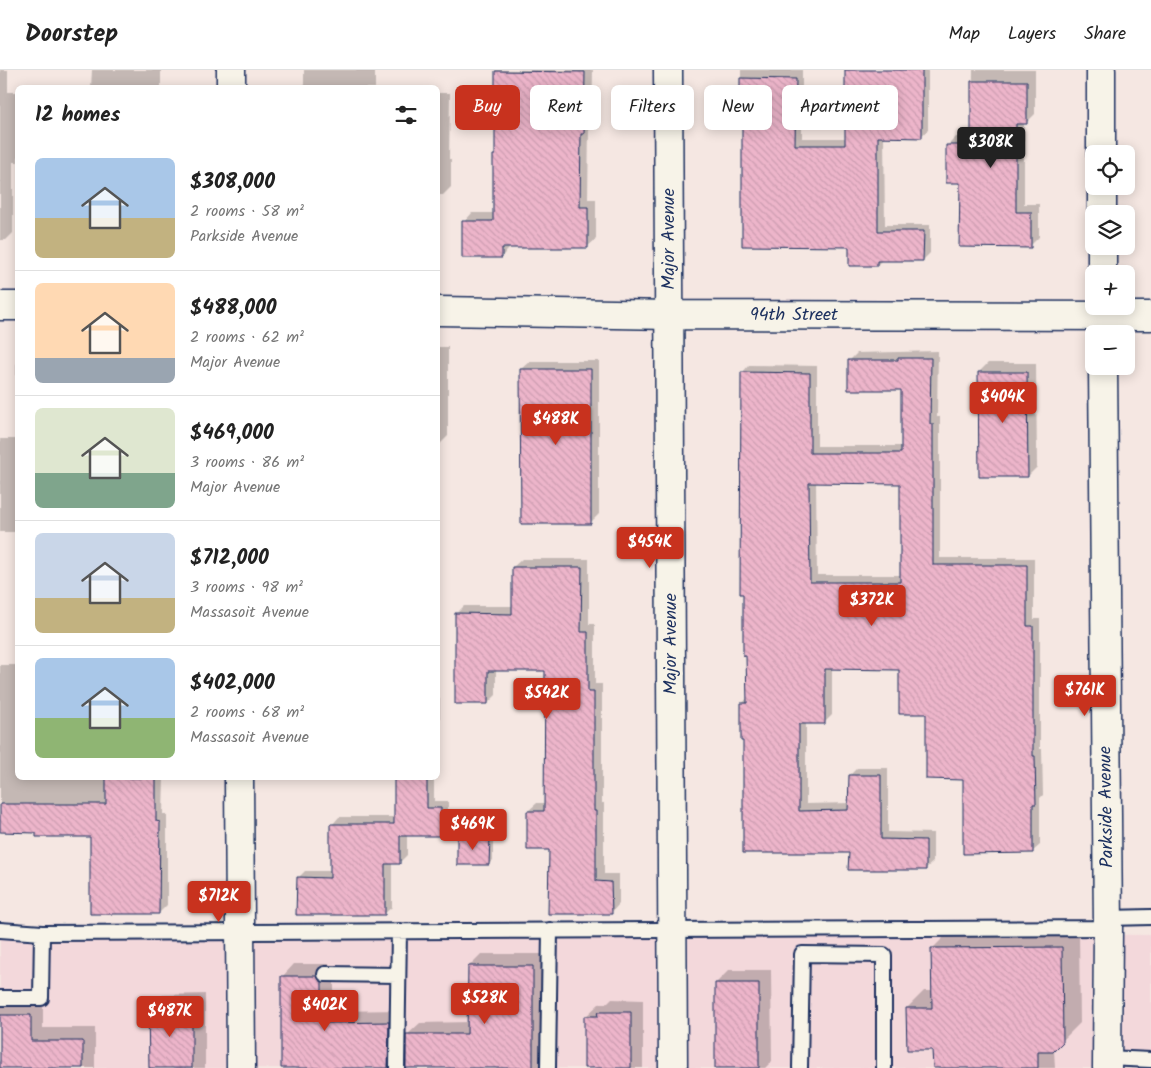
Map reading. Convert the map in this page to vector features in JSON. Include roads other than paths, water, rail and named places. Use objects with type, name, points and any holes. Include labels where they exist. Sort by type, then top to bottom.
[{"type":"street","points":[[231,70],[231,85]]},
{"type":"street","name":"Major Avenue","points":[[668,70],[673,1068]]},
{"type":"street","points":[[1101,70],[1102,145]]},
{"type":"street","points":[[0,306],[15,306]]},
{"type":"street","name":"94th Street","points":[[440,311],[1102,319],[1151,316]]},
{"type":"street","name":"Parkside Avenue","points":[[1103,375],[1108,923],[1107,1063]]},
{"type":"street","points":[[239,780],[241,1068]]},
{"type":"lane","points":[[0,930],[42,933],[672,930],[1108,923],[1151,917]]},
{"type":"lane","points":[[548,1068],[550,930]]},
{"type":"lane","points":[[397,1068],[399,931]]},
{"type":"lane","points":[[0,998],[42,998],[42,933]]},
{"type":"lane","points":[[800,1068],[802,954],[884,954],[884,1068]]},
{"type":"lane","points":[[325,974],[398,976]]},
{"type":"lane","points":[[1107,1063],[1151,1060]]}]
